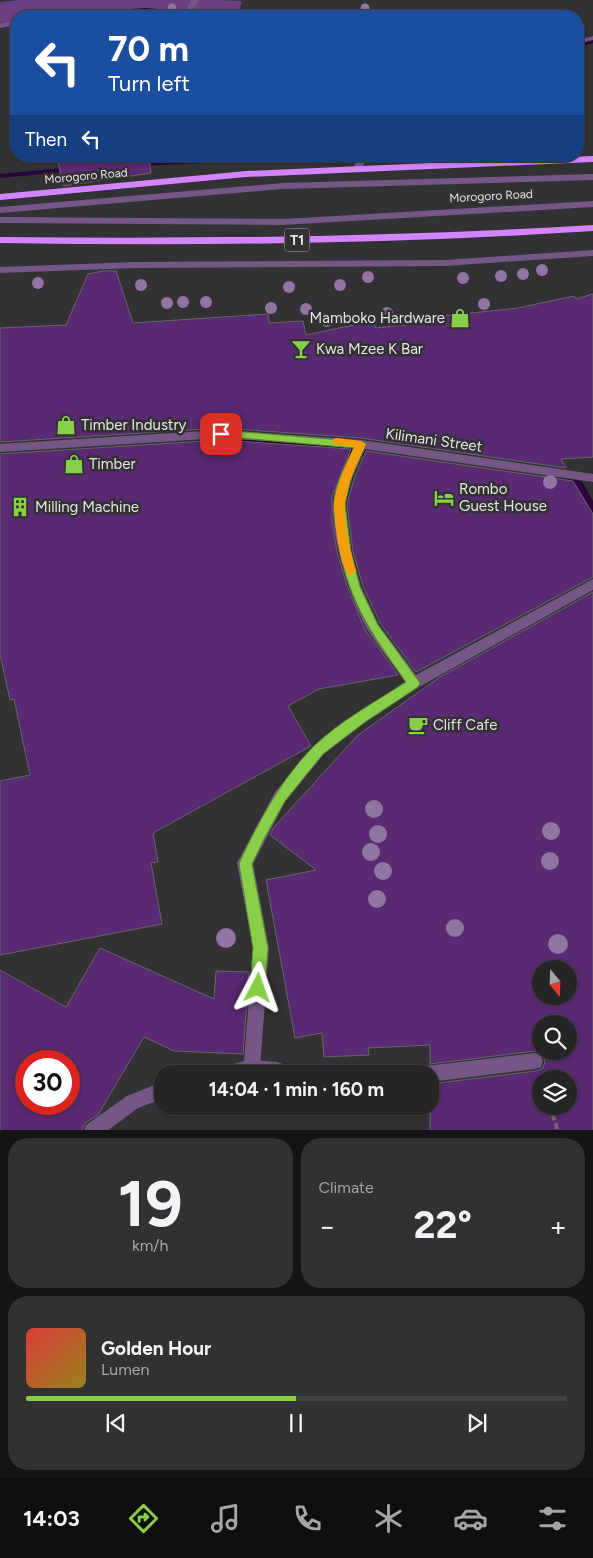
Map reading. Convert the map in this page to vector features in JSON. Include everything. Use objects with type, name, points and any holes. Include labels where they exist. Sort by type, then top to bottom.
[{"type":"highway","name":"Morogoro Road","points":[[0,198],[246,174],[515,162]]},
{"type":"highway","name":"T1","points":[[0,240],[362,240],[593,228]]},
{"type":"street","points":[[358,168],[361,162]]},
{"type":"street","name":"Morogoro Road","points":[[0,210],[283,186],[593,177]]},
{"type":"street","name":"Morogoro Road","points":[[0,220],[283,222],[593,204]]},
{"type":"street","points":[[0,270],[136,265],[445,263],[593,253]]},
{"type":"street","name":"Kilimani Street","points":[[0,448],[221,434],[361,444],[593,478]]},
{"type":"street","points":[[361,444],[346,478],[339,504],[345,552],[355,587],[373,627],[414,683]]},
{"type":"street","points":[[252,1065],[261,948],[246,864],[280,797],[319,750],[361,718],[414,683],[593,584]]},
{"type":"street","points":[[439,1072],[535,1061]]},
{"type":"street","points":[[92,1130],[95,1126],[133,1102],[154,1094]]},
{"type":"path","points":[[553,1115],[558,1130]]},
{"type":"shaded area","points":[[19,0],[242,1],[240,10],[10,10],[10,26],[0,27],[0,2]]},
{"type":"building","points":[[58,162],[150,162],[151,173],[63,186]]},
{"type":"building","points":[[116,271],[133,323],[268,314],[269,323],[303,321],[306,335],[373,321],[376,328],[446,320],[444,316],[518,308],[574,296],[576,299],[593,294],[593,457],[561,459],[566,468],[361,438],[221,428],[0,442],[0,328],[66,325],[88,274]]},
{"type":"building","points":[[221,440],[351,449],[332,497],[332,520],[337,552],[347,586],[365,630],[398,675],[319,689],[288,706],[311,746],[153,833],[158,862],[151,863],[162,924],[0,955],[0,781],[30,775],[14,699],[10,700],[0,654],[0,454]]},
{"type":"building","points":[[366,451],[573,481],[593,514],[593,577],[416,672],[380,623],[363,586],[353,552],[347,504],[354,479]]},
{"type":"building","points":[[593,592],[593,1130],[430,1130],[430,1115],[439,1115],[439,1083],[532,1071],[532,1115],[577,1115],[577,1070],[538,1070],[543,1068],[544,1060],[577,1060],[577,1015],[532,1015],[532,1051],[430,1064],[430,1045],[368,1048],[369,1055],[324,1057],[322,1033],[295,1038],[266,880],[316,870],[270,835],[274,827],[358,735],[440,677]]},
{"type":"building","points":[[100,948],[214,999],[216,971],[249,972],[243,1054],[174,1051],[144,1037],[98,1115],[85,1123],[82,1130],[0,1130],[0,970],[66,1007]]},
{"type":"waterway","points":[[584,44],[593,41]]},
{"type":"waterway","points":[[137,164],[182,162]]},
{"type":"waterway","points":[[0,176],[73,169]]},
{"type":"waterway","points":[[242,443],[302,442],[379,456]]},
{"type":"waterway","points":[[561,481],[579,483],[593,511]]},
{"type":"slow traffic","points":[[337,442],[361,444],[346,478],[339,504],[345,552],[350,571]]},
{"type":"place","name":"Mamboko Hardware","points":[[460,318]]},
{"type":"place","name":"Kwa Mzee K Bar","points":[[301,349]]},
{"type":"place","name":"Timber Industry","points":[[66,425]]},
{"type":"place","name":"Timber","points":[[74,464]]},
{"type":"place","name":"Rombo Guest House","points":[[444,498]]},
{"type":"place","name":"Milling Machine","points":[[20,507]]},
{"type":"place","name":"Cliff Cafe","points":[[418,725]]},
{"type":"route","points":[[221,434],[361,444],[346,478],[339,504],[345,552],[355,587],[373,627],[414,683],[361,718],[319,750],[280,797],[260,833],[246,864],[261,948],[258,988]]}]
